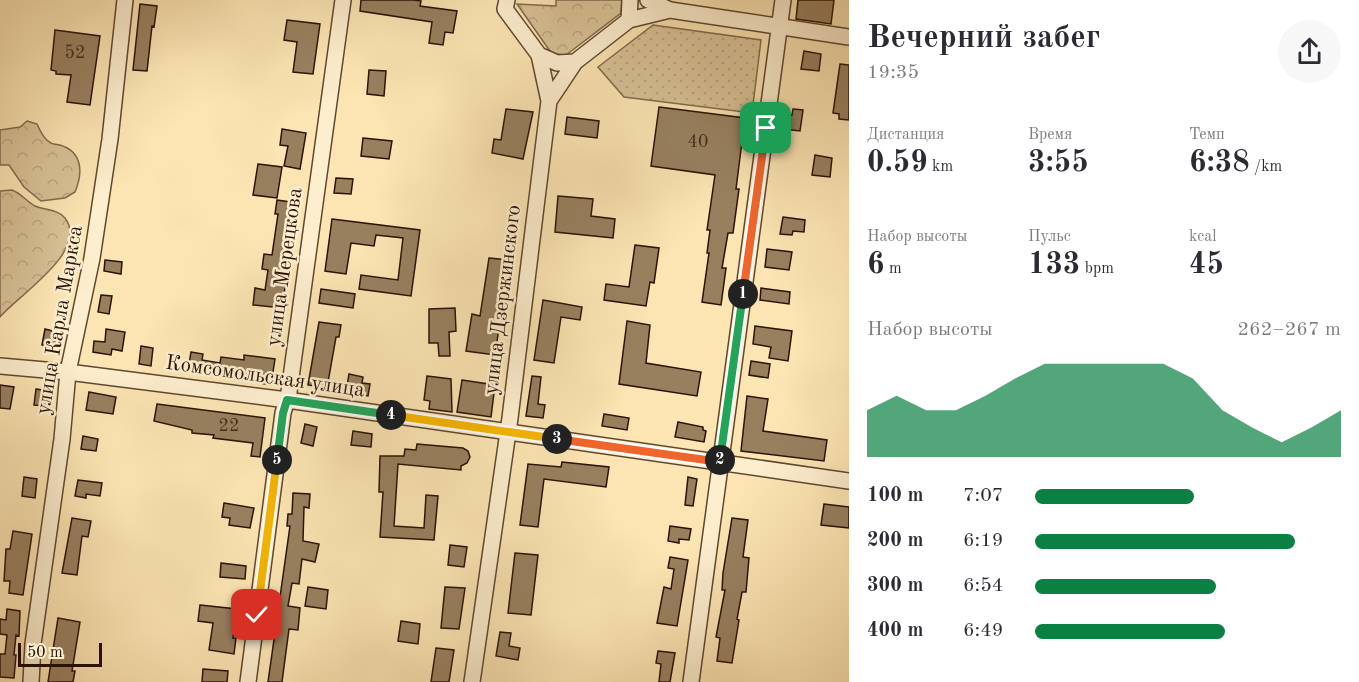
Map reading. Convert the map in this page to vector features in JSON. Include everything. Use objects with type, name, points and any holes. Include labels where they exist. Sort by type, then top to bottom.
[{"type":"street","name":"улица Карла Маркса","points":[[31,682],[33,644],[62,439],[68,372],[92,258],[110,139],[125,0]]},
{"type":"street","name":"улица Мерецкова","points":[[248,682],[283,413],[287,400],[343,0]]},
{"type":"street","points":[[491,0],[506,4],[539,56],[557,63],[575,62]]},
{"type":"street","points":[[630,0],[629,20],[670,10]]},
{"type":"street","points":[[648,0],[670,10],[849,37]]},
{"type":"street","points":[[691,682],[783,0]]},
{"type":"street","name":"улица Дзержинского","points":[[549,102],[575,62],[629,20]]},
{"type":"street","name":"улица Дзержинского","points":[[472,682],[549,102],[539,56]]},
{"type":"street","name":"Комсомольская улица","points":[[0,366],[68,372],[287,400],[849,481]]},
{"type":"green space","points":[[556,0],[622,0],[621,13],[566,55],[552,54],[517,4],[556,6]]},
{"type":"green space","points":[[653,25],[761,40],[752,113],[624,97],[598,67]]},
{"type":"green space","points":[[27,121],[37,124],[42,135],[49,142],[68,148],[77,158],[80,171],[78,185],[75,192],[65,198],[41,201],[24,187],[9,165],[0,165],[0,130],[20,127]]},
{"type":"green space","points":[[12,190],[35,206],[62,215],[70,231],[68,244],[60,258],[0,317],[0,191]]},
{"type":"building","points":[[361,0],[414,0],[421,1],[420,6],[457,11],[453,33],[445,32],[443,45],[429,43],[432,22],[360,11]]},
{"type":"building","points":[[798,0],[834,0],[831,24],[796,19]]},
{"type":"building","points":[[140,4],[157,6],[154,27],[152,26],[147,71],[133,70]]},
{"type":"building","points":[[287,20],[320,24],[313,74],[293,72],[297,42],[284,40]]},
{"type":"building","points":[[55,30],[100,36],[90,105],[67,102],[71,75],[56,74],[56,71],[51,70]]},
{"type":"building","points":[[804,51],[821,54],[819,71],[801,69]]},
{"type":"building","points":[[840,64],[849,65],[849,120],[839,119],[839,114],[833,113]]},
{"type":"building","points":[[369,70],[386,71],[384,96],[367,94]]},
{"type":"building","points":[[659,107],[745,118],[733,233],[728,233],[722,268],[726,268],[721,305],[702,302],[709,253],[707,253],[710,230],[707,230],[715,175],[651,166]]},
{"type":"building","points":[[506,109],[533,112],[523,159],[492,153],[494,139],[501,140]]},
{"type":"building","points":[[793,109],[803,110],[800,131],[784,129],[786,115],[792,115]]},
{"type":"building","points":[[567,117],[599,121],[597,138],[565,134]]},
{"type":"building","points":[[282,129],[306,133],[300,169],[284,166],[288,146],[280,145]]},
{"type":"building","points":[[363,138],[392,141],[389,159],[361,156]]},
{"type":"building","points":[[815,155],[832,158],[830,177],[812,175]]},
{"type":"building","points":[[258,164],[282,167],[277,198],[253,195]]},
{"type":"building","points":[[336,178],[353,179],[351,194],[334,193]]},
{"type":"building","points":[[558,196],[593,199],[591,216],[615,219],[613,238],[555,232]]},
{"type":"building","points":[[277,200],[297,203],[282,308],[253,305],[255,288],[265,290],[268,270],[262,269],[264,254],[272,255],[278,214],[275,214]]},
{"type":"building","points":[[783,217],[805,220],[804,232],[793,231],[792,235],[780,234]]},
{"type":"building","points":[[332,219],[420,230],[411,296],[359,289],[361,275],[398,280],[403,238],[376,235],[374,246],[351,243],[346,274],[325,271]]},
{"type":"building","points":[[635,245],[659,248],[654,283],[650,282],[646,306],[604,300],[606,284],[629,287]]},
{"type":"building","points":[[767,249],[792,252],[789,270],[765,267]]},
{"type":"building","points":[[489,258],[509,260],[495,355],[466,351],[472,314],[480,316]]},
{"type":"building","points":[[105,260],[122,262],[121,274],[104,271]]},
{"type":"building","points":[[761,288],[790,292],[789,304],[760,300]]},
{"type":"building","points":[[321,289],[355,294],[353,308],[319,303]]},
{"type":"building","points":[[101,295],[112,296],[109,314],[98,312]]},
{"type":"building","points":[[543,300],[582,307],[580,320],[561,317],[554,363],[534,360]]},
{"type":"building","points":[[455,308],[456,331],[449,332],[450,356],[439,356],[438,343],[429,343],[429,309]]},
{"type":"building","points":[[627,321],[650,325],[646,363],[701,372],[697,396],[619,384]]},
{"type":"building","points":[[319,322],[341,325],[339,337],[336,337],[327,388],[308,385]]},
{"type":"building","points":[[755,326],[792,331],[788,361],[769,358],[771,347],[753,344]]},
{"type":"building","points":[[45,329],[57,332],[54,348],[42,345]]},
{"type":"building","points":[[106,329],[125,332],[122,351],[112,349],[111,355],[93,352],[94,341],[105,342]]},
{"type":"building","points":[[141,346],[153,348],[151,366],[139,364]]},
{"type":"building","points":[[191,352],[203,354],[202,360],[220,363],[221,357],[244,360],[244,355],[275,359],[271,385],[188,370]]},
{"type":"building","points":[[751,361],[770,364],[768,378],[749,375]]},
{"type":"building","points":[[349,374],[363,377],[362,383],[370,384],[368,396],[346,392]]},
{"type":"building","points":[[427,376],[451,379],[452,412],[429,409],[430,401],[424,400]]},
{"type":"building","points":[[532,376],[541,377],[538,404],[545,405],[543,418],[526,416]]},
{"type":"building","points":[[462,380],[495,385],[491,417],[457,412]]},
{"type":"building","points":[[0,385],[14,387],[10,409],[0,408]]},
{"type":"building","points":[[36,389],[49,391],[47,406],[34,405]]},
{"type":"building","points":[[89,392],[116,397],[113,414],[86,410]]},
{"type":"building","points":[[747,396],[768,399],[763,431],[827,440],[824,461],[741,451]]},
{"type":"building","points":[[157,404],[265,418],[260,457],[251,456],[253,443],[213,438],[214,435],[192,433],[192,430],[154,421]]},
{"type":"building","points":[[604,414],[629,418],[627,430],[602,426]]},
{"type":"building","points":[[678,422],[703,427],[706,431],[704,442],[675,437]]},
{"type":"building","points":[[305,424],[317,427],[313,446],[301,443]]},
{"type":"building","points":[[353,431],[372,434],[371,447],[351,445]]},
{"type":"building","points":[[83,436],[98,439],[96,451],[81,449]]},
{"type":"building","points":[[417,444],[463,448],[468,451],[470,457],[467,463],[461,466],[461,470],[398,464],[394,526],[424,528],[426,495],[438,496],[434,540],[380,537],[383,492],[379,492],[380,456],[404,456],[405,449],[416,450]]},
{"type":"building","points":[[562,462],[609,467],[606,487],[544,479],[538,527],[520,525],[528,464],[561,467]]},
{"type":"building","points":[[24,477],[37,479],[35,498],[22,496]]},
{"type":"building","points":[[688,477],[697,479],[693,506],[685,505]]},
{"type":"building","points":[[78,480],[102,483],[100,496],[86,494],[86,498],[75,496]]},
{"type":"building","points":[[293,493],[310,494],[309,508],[304,507],[303,541],[319,544],[315,562],[302,559],[299,584],[292,583],[288,606],[300,608],[298,630],[289,629],[282,682],[268,682],[290,526],[287,526],[288,514],[292,514]]},
{"type":"building","points":[[224,503],[254,508],[250,528],[229,525],[230,518],[222,517]]},
{"type":"building","points":[[824,504],[849,507],[849,528],[821,525]]},
{"type":"building","points":[[72,518],[91,521],[88,537],[82,536],[77,575],[62,573]]},
{"type":"building","points":[[732,518],[748,520],[743,557],[749,558],[746,592],[742,592],[732,663],[717,661],[720,638],[716,637],[725,590],[722,590],[723,573]]},
{"type":"building","points":[[670,526],[691,529],[689,540],[679,539],[679,543],[668,541]]},
{"type":"building","points":[[13,531],[32,534],[23,595],[9,593],[10,581],[4,581],[6,549],[10,549]]},
{"type":"building","points":[[450,545],[467,547],[464,567],[448,565]]},
{"type":"building","points":[[515,553],[538,555],[531,615],[508,613]]},
{"type":"building","points":[[670,557],[688,560],[677,626],[657,623],[664,587],[671,589],[674,569],[668,568]]},
{"type":"building","points":[[221,563],[246,566],[245,579],[220,577]]},
{"type":"building","points":[[308,587],[328,590],[326,609],[305,606]]},
{"type":"building","points":[[445,587],[465,588],[459,629],[441,628]]},
{"type":"building","points":[[200,605],[237,609],[233,638],[236,638],[234,654],[209,650],[213,623],[198,621]]},
{"type":"building","points":[[7,609],[20,611],[19,636],[16,635],[14,655],[16,655],[14,678],[0,677],[0,654],[5,654],[7,635],[0,634],[0,619],[6,620]]},
{"type":"building","points":[[58,618],[80,622],[72,671],[75,671],[73,682],[48,682]]},
{"type":"building","points":[[401,621],[420,624],[418,644],[398,641]]},
{"type":"building","points":[[500,632],[511,633],[509,646],[520,648],[518,660],[496,656]]},
{"type":"building","points":[[436,648],[454,650],[449,682],[431,682]]},
{"type":"building","points":[[658,651],[675,653],[670,682],[659,682],[661,664],[656,663]]},
{"type":"building","points":[[203,669],[228,671],[227,682],[202,682]]},
{"type":"route","points":[[257,615],[283,413],[287,400],[720,462],[766,128]]}]
